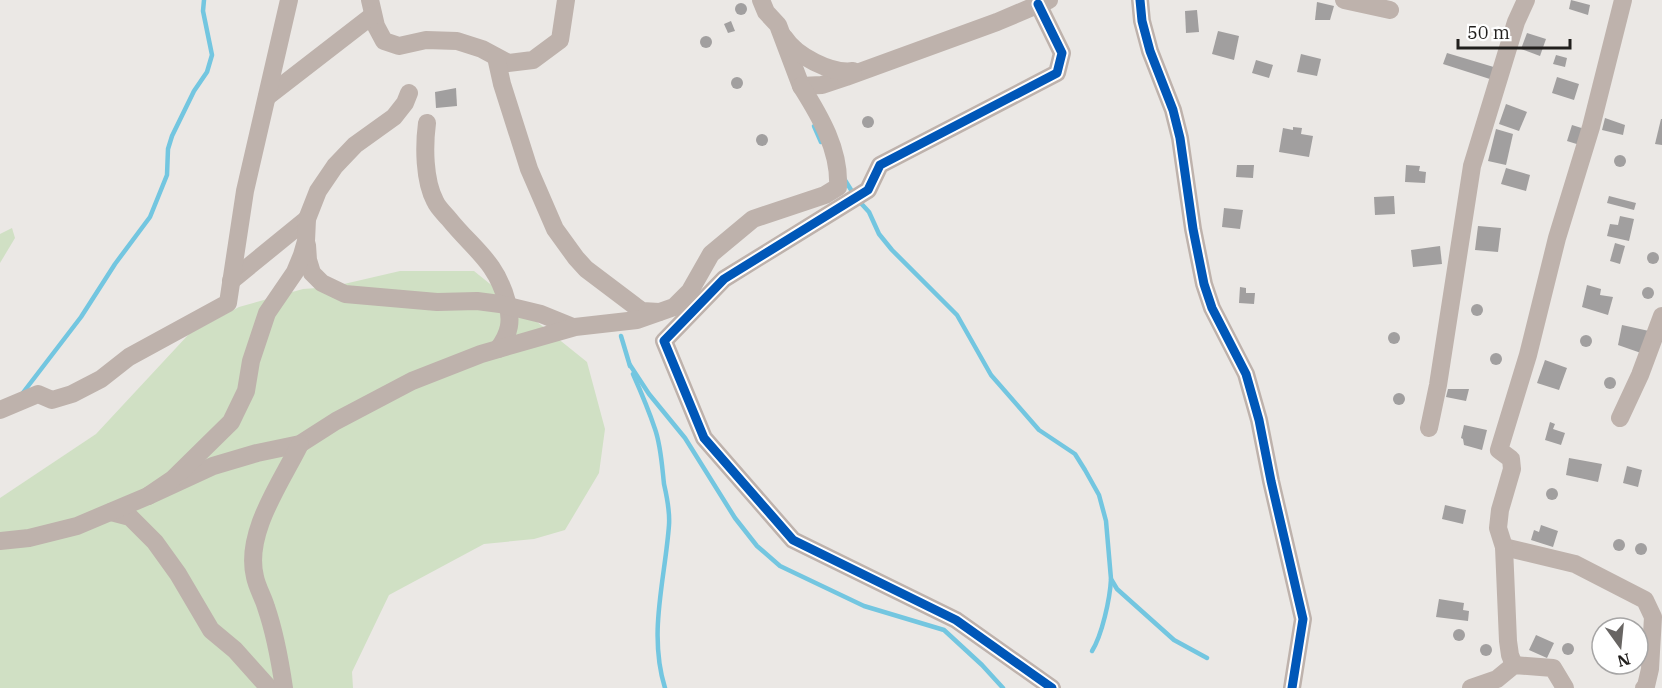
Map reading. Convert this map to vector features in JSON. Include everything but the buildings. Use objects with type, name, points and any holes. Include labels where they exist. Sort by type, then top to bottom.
[{"type":"street","points":[[0,397],[30,395],[52,400],[72,394],[101,379],[129,357],[228,303],[245,191],[289,0]]},
{"type":"street","points":[[267,97],[372,7],[376,26],[384,41],[399,46],[426,40],[457,41],[508,63],[533,60],[560,40],[566,0]]},
{"type":"street","points":[[760,0],[786,40],[820,65],[840,72],[867,69]]},
{"type":"street","points":[[1019,0],[1044,2]]},
{"type":"street","points":[[1140,0],[1142,21],[1150,49],[1173,110],[1180,138],[1193,229],[1204,284],[1212,308],[1246,374],[1259,420],[1303,619],[1292,688]]},
{"type":"street","points":[[1344,0],[1390,9]]},
{"type":"street","points":[[1429,428],[1438,385],[1472,166],[1516,22],[1526,0]]},
{"type":"street","points":[[1514,665],[1508,641],[1504,547],[1498,528],[1500,510],[1512,469],[1511,459],[1499,450],[1528,355],[1557,238],[1592,127],[1623,0]]},
{"type":"street","points":[[801,86],[822,85],[997,22],[1044,2]]},
{"type":"street","points":[[1044,2],[1062,53],[1057,73],[880,165],[868,190],[724,279],[664,341],[704,438],[793,540],[956,620],[1052,688]]},
{"type":"street","points":[[0,541],[29,538],[67,529],[111,512],[213,466],[300,444],[336,421],[412,381],[498,349],[573,327],[637,320],[674,307],[690,291],[711,254],[753,219],[825,195],[838,187],[837,160],[814,108],[801,86],[778,25]]},
{"type":"street","points":[[496,57],[502,84],[529,169],[555,229],[586,269],[642,311],[661,312]]},
{"type":"street","points":[[410,93],[394,117],[355,145],[334,166],[318,191],[307,219],[306,241],[312,273],[322,283],[345,294],[437,302],[477,301],[508,305],[541,314],[573,327]]},
{"type":"street","points":[[427,123],[425,141],[427,172],[435,201],[456,228],[492,266],[501,281],[511,323],[508,337],[498,349]]},
{"type":"street","points":[[231,282],[307,219]]},
{"type":"street","points":[[148,496],[173,480],[231,422],[246,391],[251,361],[267,314],[295,272],[306,241]]},
{"type":"street","points":[[1620,418],[1640,375],[1662,316]]},
{"type":"street","points":[[0,404],[30,395]]},
{"type":"street","points":[[0,410],[30,395]]},
{"type":"street","points":[[284,688],[267,608],[254,575],[254,560],[256,539],[270,497],[300,444]]},
{"type":"street","points":[[111,512],[130,517],[155,542],[178,574],[211,630],[235,650],[269,688]]},
{"type":"street","points":[[1504,547],[1575,564],[1645,600],[1656,610],[1653,617],[1650,669],[1644,688]]},
{"type":"street","points":[[1471,688],[1497,679],[1514,665],[1553,668],[1565,688]]},
{"type":"green space","points":[[12,228],[15,238],[0,263],[0,234]]},
{"type":"green space","points":[[400,271],[474,271],[587,362],[605,429],[599,473],[565,530],[534,539],[484,544],[389,595],[352,672],[353,688],[0,688],[0,498],[96,434],[189,334],[239,307],[303,289],[331,287]]},
{"type":"waterway","points":[[22,394],[81,317],[115,264],[150,217],[167,175],[168,149],[172,136],[194,91],[207,72],[212,55],[203,11],[204,0]]},
{"type":"waterway","points":[[814,126],[821,142]]},
{"type":"waterway","points":[[843,177],[853,193]]},
{"type":"waterway","points":[[858,200],[869,212],[879,234],[892,250],[957,315],[991,375],[1039,430],[1075,454],[1099,495],[1106,521],[1111,579],[1117,589],[1174,640],[1207,658]]},
{"type":"waterway","points":[[621,336],[630,366]]},
{"type":"waterway","points":[[630,365],[649,394],[685,438],[735,518],[757,546],[780,566],[864,606],[944,630],[1003,688]]},
{"type":"waterway","points":[[633,374],[657,436],[669,509],[658,627],[660,667],[665,688]]},
{"type":"waterway","points":[[1092,651],[1105,616],[1111,579]]},
{"type":"cycle path","points":[[1140,0],[1142,21],[1150,51],[1173,110],[1180,138],[1193,229],[1204,284],[1212,308],[1246,374],[1259,420],[1303,619],[1292,688]]},
{"type":"cycle path","points":[[1038,4],[1062,53],[1057,73],[880,165],[868,190],[724,279],[664,341],[704,438],[793,540],[956,620],[1052,688]]}]
